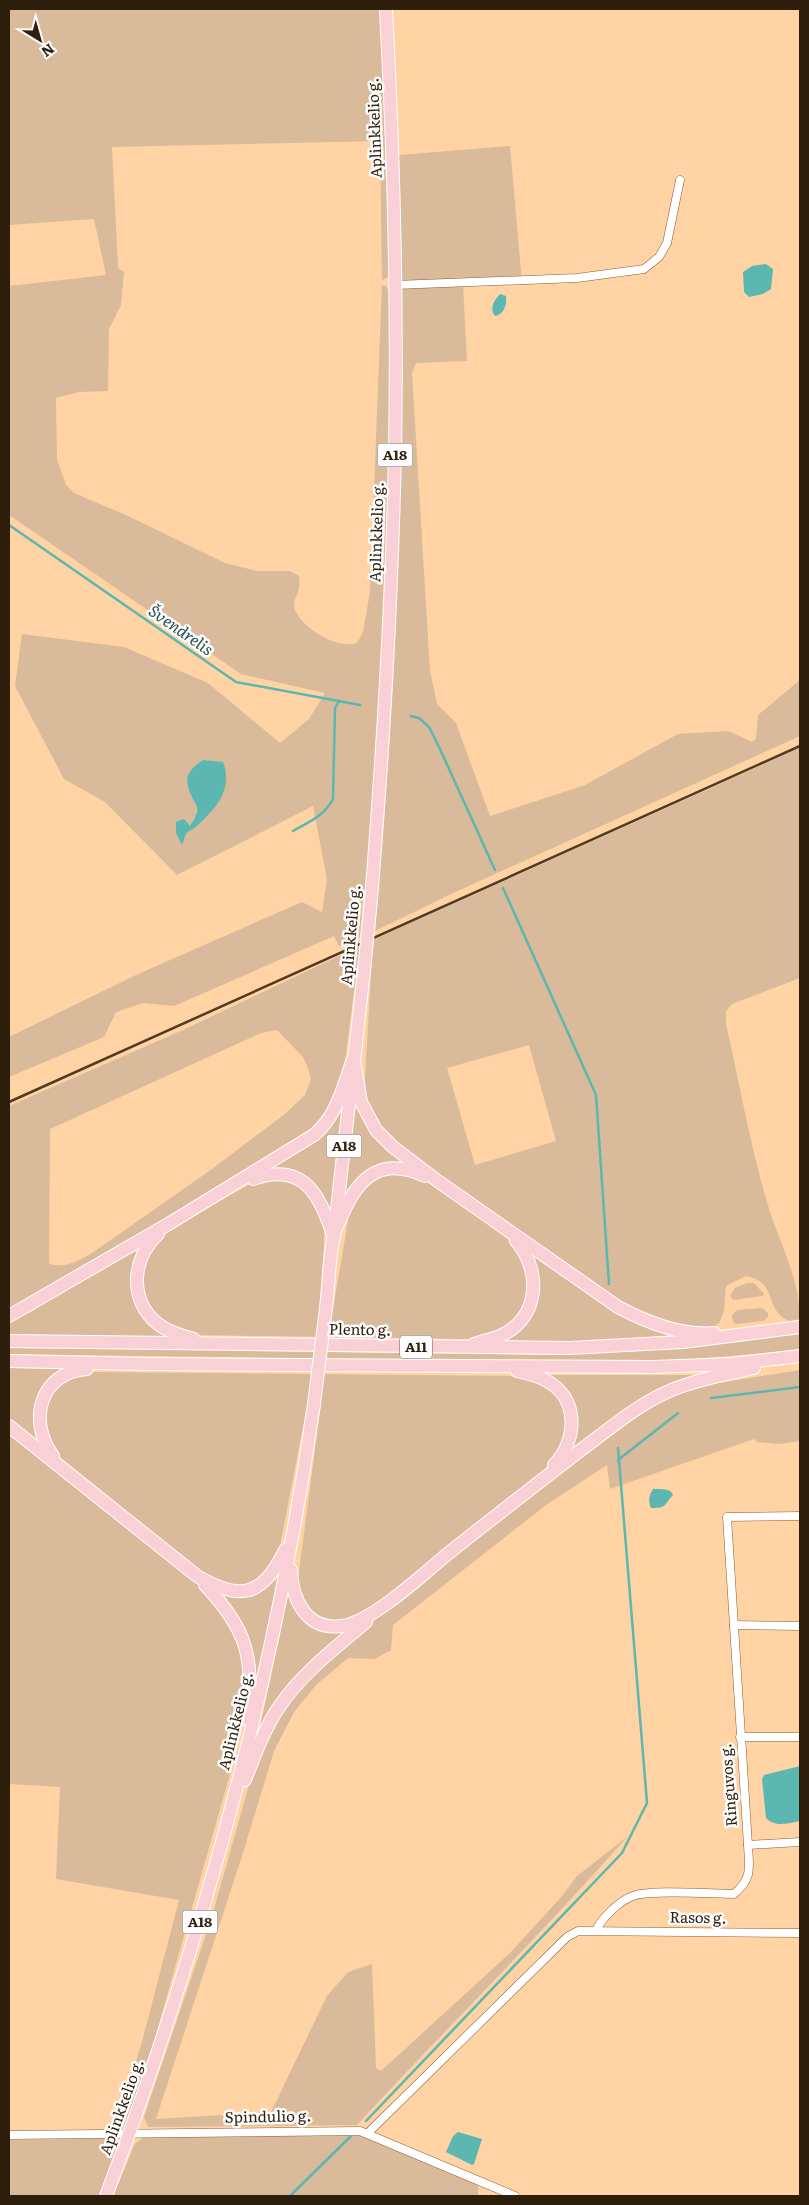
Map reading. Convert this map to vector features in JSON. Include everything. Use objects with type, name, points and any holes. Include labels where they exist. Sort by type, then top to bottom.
[{"type":"highway","name":"Aplinkkelio g.","points":[[106,2196],[130,2134],[179,1991],[229,1820],[258,1705],[290,1550],[314,1404],[371,900],[390,615],[395,467],[395,285],[386,9]]},
{"type":"highway","points":[[354,1057],[361,1102],[376,1130],[393,1147],[439,1182],[618,1307],[642,1319],[668,1328],[709,1333],[764,1328],[786,1330]]},
{"type":"highway","points":[[9,1316],[232,1186],[323,1128],[337,1107],[354,1057]]},
{"type":"highway","points":[[334,1235],[355,1189],[364,1179],[376,1172],[387,1168],[402,1168],[415,1171],[439,1182]]},
{"type":"highway","points":[[232,1186],[269,1173],[296,1178],[304,1182],[316,1194],[323,1206],[334,1235]]},
{"type":"highway","points":[[170,1223],[150,1242],[143,1252],[136,1277],[139,1297],[149,1315],[160,1326],[178,1334],[213,1344]]},
{"type":"highway","points":[[463,1347],[501,1336],[515,1326],[525,1314],[531,1301],[533,1274],[529,1259],[504,1228]]},
{"type":"highway","name":"Plento g.","points":[[9,1341],[570,1348],[684,1342],[800,1327]]},
{"type":"highway","points":[[229,1820],[265,1733],[284,1700],[314,1667],[386,1603],[515,1500],[630,1413],[651,1400],[696,1382],[800,1357]]},
{"type":"highway","name":"A11","points":[[9,1361],[145,1364],[654,1367],[731,1364],[800,1357]]},
{"type":"highway","points":[[60,1466],[43,1440],[38,1420],[41,1404],[49,1388],[57,1380],[76,1369],[145,1364]]},
{"type":"highway","points":[[502,1367],[534,1375],[548,1382],[565,1399],[572,1418],[569,1444],[562,1456],[515,1500]]},
{"type":"highway","points":[[9,1426],[197,1576],[217,1588],[231,1591],[254,1588],[263,1583],[275,1571],[293,1534]]},
{"type":"highway","points":[[290,1550],[291,1581],[296,1600],[302,1609],[315,1620],[330,1626],[341,1626],[358,1621],[386,1603]]},
{"type":"highway","points":[[197,1576],[229,1612],[246,1648],[251,1678],[246,1749]]},
{"type":"street","points":[[395,285],[577,278],[644,269],[659,257],[667,243],[680,180]]},
{"type":"street","name":"Ringuvos g.","points":[[596,1930],[604,1918],[634,1895],[656,1893],[734,1894],[744,1886],[749,1875],[748,1845],[727,1517],[800,1516]]},
{"type":"street","points":[[734,1625],[800,1626]]},
{"type":"street","points":[[740,1737],[800,1737]]},
{"type":"street","points":[[748,1845],[800,1842]]},
{"type":"street","name":"Rasos g.","points":[[368,2133],[567,1938],[578,1931],[800,1933]]},
{"type":"street","name":"Spindulio g.","points":[[9,2135],[350,2130],[368,2133],[515,2196]]},
{"type":"shaded area","points":[[9,9],[380,9],[390,273],[388,277],[382,280],[380,141],[112,147],[118,268],[124,272],[121,305],[109,329],[108,391],[79,392],[56,398],[57,459],[66,485],[74,493],[128,516],[225,563],[257,571],[290,571],[299,576],[299,586],[294,607],[297,615],[303,622],[330,640],[349,644],[357,643],[363,632],[370,592],[382,285],[386,286],[391,294],[390,476],[377,737],[366,895],[363,895],[360,937],[339,946],[334,936],[174,1006],[143,1003],[116,1012],[104,1037],[9,1077],[9,1037],[136,975],[302,902],[322,912],[327,880],[313,806],[177,875],[105,802],[64,779],[15,686],[22,634],[124,647],[208,683],[280,743],[309,719],[325,693],[241,674],[9,515],[9,286],[106,275],[94,219],[9,225]],"holes":[[[203,760],[211,761],[211,813],[185,835],[196,815]]]},
{"type":"shaded area","points":[[510,146],[522,283],[463,285],[467,361],[416,363],[412,373],[430,671],[437,704],[456,723],[490,816],[585,785],[678,734],[728,731],[752,742],[756,739],[758,715],[800,680],[800,736],[451,894],[375,931],[386,797],[399,535],[402,345],[399,155]]},
{"type":"shaded area","points":[[800,748],[800,978],[732,1004],[726,1011],[726,1024],[759,1174],[792,1272],[799,1303],[800,1319],[789,1321],[781,1316],[763,1284],[756,1279],[746,1276],[726,1286],[724,1311],[720,1322],[710,1329],[698,1330],[635,1314],[416,1160],[388,1137],[375,1122],[364,1094],[373,940]],"holes":[[[529,1045],[556,1141],[475,1165],[447,1068]]]},
{"type":"shaded area","points":[[360,946],[344,1069],[337,1093],[321,1123],[298,1141],[9,1311],[9,1106],[183,1030]],"holes":[[[277,1030],[303,1057],[311,1079],[305,1095],[285,1114],[212,1169],[95,1251],[67,1265],[49,1263],[50,1129],[261,1033]]]},
{"type":"shaded area","points":[[356,1100],[371,1129],[406,1164],[393,1163],[345,1197]]},
{"type":"shaded area","points":[[342,1111],[331,1214],[323,1196],[268,1168],[331,1126]]},
{"type":"shaded area","points":[[387,1173],[415,1176],[436,1187],[505,1237],[520,1251],[531,1291],[524,1311],[506,1329],[486,1338],[462,1339],[196,1335],[168,1326],[144,1302],[141,1268],[158,1239],[207,1208],[254,1182],[286,1178],[308,1190],[324,1225],[319,1314],[332,1315],[349,1215],[355,1201],[363,1190],[374,1180]]},
{"type":"shaded area","points":[[141,1245],[135,1299],[170,1337],[9,1335],[9,1322],[29,1313]]},
{"type":"shaded area","points":[[530,1251],[674,1335],[588,1341],[499,1341],[533,1308]]},
{"type":"shaded area","points":[[747,1283],[754,1283],[764,1294],[762,1296],[733,1300],[730,1296],[735,1288]]},
{"type":"shaded area","points":[[762,1308],[768,1313],[768,1317],[763,1321],[736,1324],[733,1322],[732,1315],[737,1310]]},
{"type":"shaded area","points":[[800,1333],[800,1350],[649,1363],[9,1354],[9,1348],[554,1355],[708,1345]]},
{"type":"shaded area","points":[[9,1368],[67,1369],[54,1376],[35,1429],[38,1444],[9,1420]]},
{"type":"shaded area","points":[[800,1370],[800,1441],[779,1444],[757,1442],[754,1439],[610,1489],[607,1465],[546,1505],[393,1625],[391,1650],[375,1659],[348,1658],[316,1685],[294,1712],[274,1751],[242,1856],[156,2119],[271,2112],[327,1996],[348,1972],[372,1964],[376,2068],[381,2071],[510,1953],[563,1895],[577,1876],[627,1837],[561,1910],[357,2125],[148,2127],[144,2117],[211,1920],[249,1785],[263,1745],[276,1720],[313,1672],[387,1609],[641,1412],[675,1395],[706,1385]]},
{"type":"shaded area","points":[[90,1372],[517,1376],[544,1383],[558,1396],[567,1410],[569,1432],[552,1463],[371,1608],[343,1623],[326,1621],[307,1610],[297,1587],[322,1396],[309,1396],[278,1556],[258,1583],[235,1587],[209,1579],[54,1452],[47,1436],[44,1422],[44,1411],[48,1401],[60,1385],[79,1374]]},
{"type":"shaded area","points":[[548,1375],[712,1375],[687,1381],[572,1452],[577,1427],[575,1409],[566,1393]]},
{"type":"shaded area","points":[[9,1431],[211,1595],[227,1615],[246,1663],[244,1716],[234,1760],[151,2052],[123,2129],[116,2130],[143,2038],[179,1900],[56,1879],[60,1787],[9,1784]]},
{"type":"shaded area","points":[[278,1578],[257,1681],[254,1667],[218,1592],[256,1594]]},
{"type":"shaded area","points":[[289,1591],[295,1607],[348,1631],[259,1732]]},
{"type":"shaded area","points":[[358,2135],[381,2143],[476,2183],[478,2186],[478,2196],[113,2196],[135,2144],[144,2137]]},
{"type":"shaded area","points":[[107,2138],[115,2142],[116,2148],[99,2196],[9,2196],[9,2140]]},
{"type":"water","points":[[766,264],[773,269],[771,289],[763,294],[749,297],[744,292],[743,272],[752,266]]},
{"type":"water","points":[[500,294],[506,296],[506,303],[503,311],[495,316],[492,310],[493,305]]},
{"type":"water","points":[[203,760],[223,762],[226,771],[225,789],[212,811],[186,834],[182,845],[176,833],[176,822],[184,819],[190,826],[197,813],[197,807],[189,790],[187,780],[193,768]]},
{"type":"water","points":[[653,1489],[668,1490],[673,1495],[663,1507],[651,1508],[649,1498]]},
{"type":"water","points":[[800,1766],[800,1821],[778,1824],[770,1821],[766,1818],[762,1779],[764,1775]]},
{"type":"water","points":[[458,2132],[482,2139],[474,2164],[472,2165],[446,2152],[453,2136]]},
{"type":"waterway","name":"Švendrelis","points":[[9,525],[236,682],[360,705]]},
{"type":"waterway","points":[[293,831],[321,814],[333,799],[335,708],[339,701]]},
{"type":"waterway","points":[[411,716],[419,718],[429,727],[495,870]]},
{"type":"waterway","points":[[503,888],[596,1095],[609,1284]]},
{"type":"waterway","points":[[711,1398],[800,1387]]},
{"type":"waterway","points":[[618,1460],[678,1413]]},
{"type":"waterway","points":[[366,2121],[622,1853],[647,1803],[618,1448]]},
{"type":"waterway","points":[[290,2196],[351,2136]]},
{"type":"railway","points":[[9,1102],[800,746]]}]
